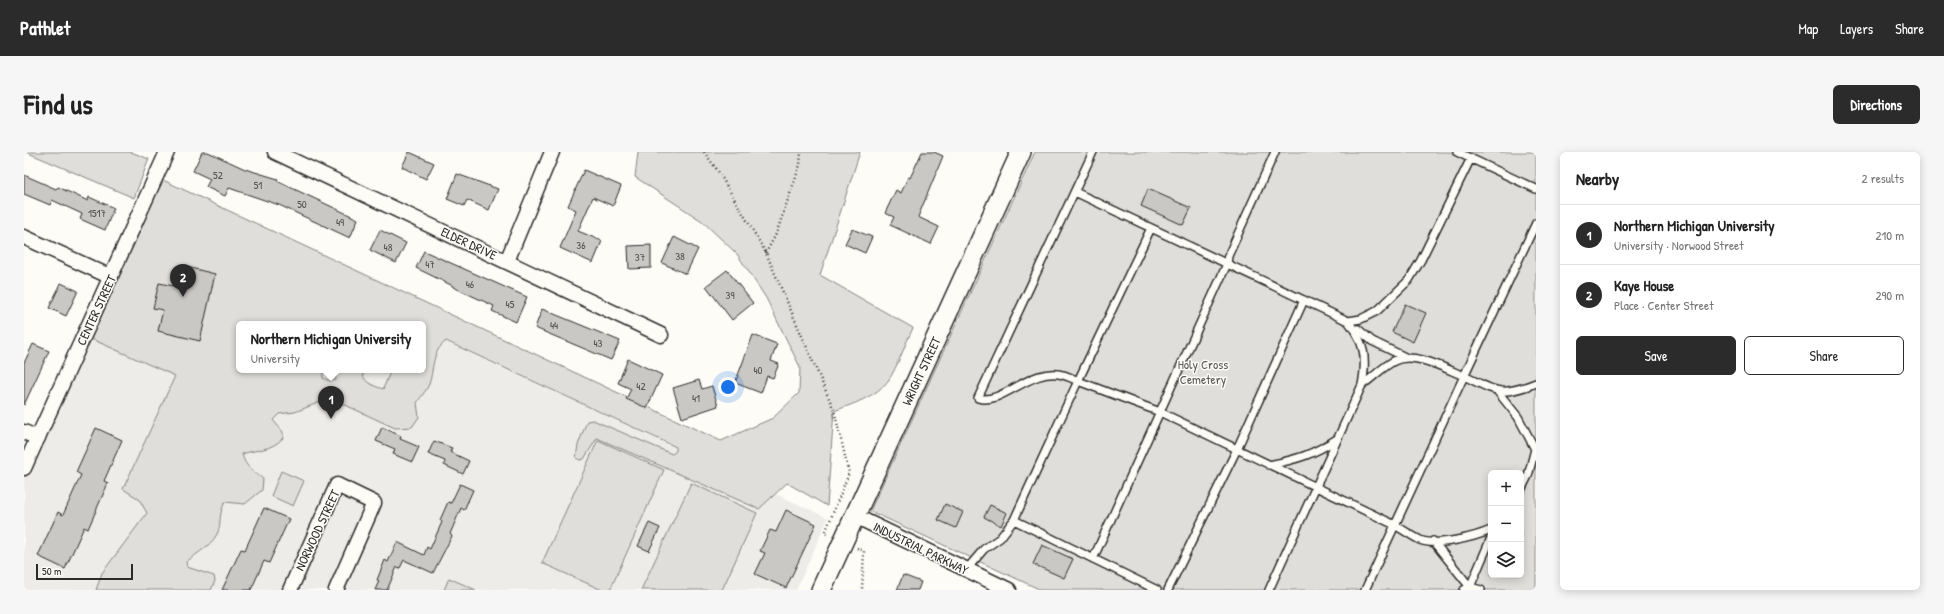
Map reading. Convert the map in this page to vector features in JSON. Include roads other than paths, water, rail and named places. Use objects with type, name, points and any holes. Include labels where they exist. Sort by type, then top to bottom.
[{"type":"main road","name":"WRIGHT STREET","points":[[821,590],[1021,152]]},
{"type":"street","name":"CENTER STREET","points":[[24,468],[167,152]]},
{"type":"street","name":"ELDER DRIVE","points":[[275,152],[661,335]]},
{"type":"street","points":[[507,261],[552,152]]},
{"type":"street","points":[[24,237],[111,277]]},
{"type":"street","points":[[24,432],[38,438]]},
{"type":"street","name":"NORWOOD STREET","points":[[290,590],[337,485],[374,503],[336,590]]},
{"type":"street","name":"INDUSTRIAL PARKWAY","points":[[855,516],[1009,590]]},
{"type":"lane","points":[[1093,152],[978,398],[984,400],[1002,394],[1023,382],[1045,374],[1062,374],[1160,412],[1396,525],[1421,541],[1444,541],[1475,536],[1488,531]]},
{"type":"lane","points":[[1093,559],[1228,264],[1228,256],[1275,152]]},
{"type":"lane","points":[[1457,152],[1536,189]]},
{"type":"lane","points":[[1348,321],[1361,319],[1377,310],[1408,280],[1421,260],[1468,156]]},
{"type":"lane","points":[[1075,192],[1348,321],[1372,341],[1407,358],[1426,361],[1464,376],[1498,392],[1514,392],[1536,383]]},
{"type":"lane","points":[[1365,590],[1536,224]]},
{"type":"lane","points":[[966,570],[984,549],[1000,538],[1014,520],[1151,228]]},
{"type":"lane","points":[[1168,590],[1236,449],[1304,300]]},
{"type":"lane","points":[[1269,590],[1362,385],[1364,354],[1359,336],[1348,321]]},
{"type":"lane","points":[[1362,385],[1395,360],[1407,358]]},
{"type":"lane","points":[[1498,392],[1528,433],[1535,449],[1528,476],[1524,484]]},
{"type":"lane","points":[[1528,433],[1536,437]]},
{"type":"lane","points":[[1269,465],[1317,452],[1337,438]]},
{"type":"lane","points":[[1014,520],[1157,590]]},
{"type":"lane","points":[[1433,541],[1467,588],[1481,590]]},
{"type":"lane","points":[[1467,588],[1489,542]]},
{"type":"place","name":"Kaye House","points":[[183,297]]},
{"type":"place","name":"Northern Michigan University","points":[[331,419]]},
{"type":"park label","name":"Holy Cross Cemetery","points":[[1203,372]]}]
